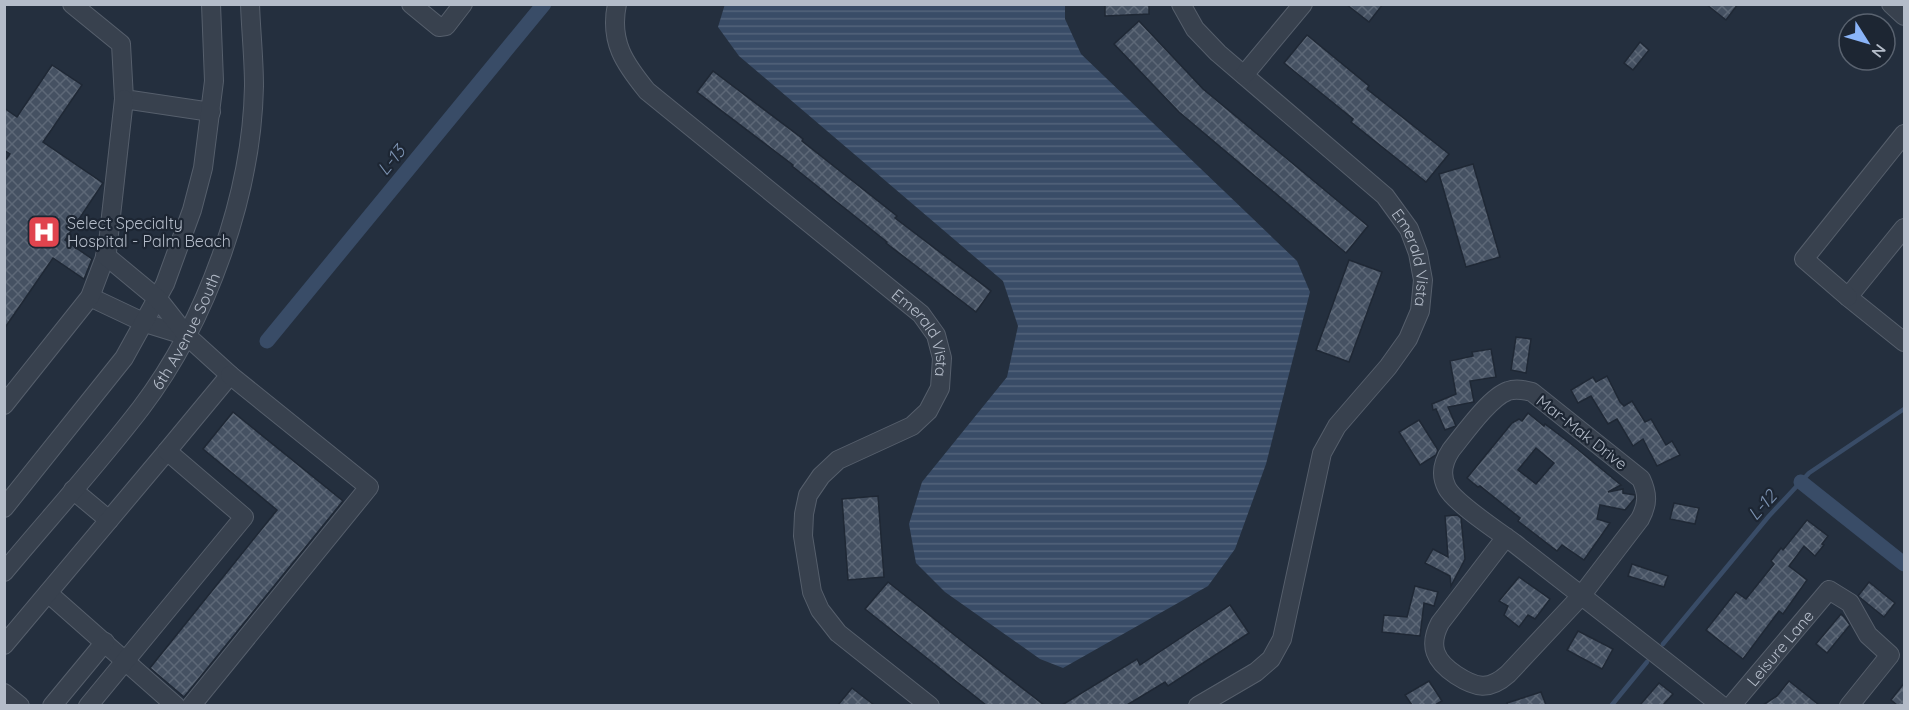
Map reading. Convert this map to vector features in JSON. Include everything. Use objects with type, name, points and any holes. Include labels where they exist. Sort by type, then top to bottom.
[{"type":"street","points":[[7,396],[90,297],[105,255],[124,99],[121,44],[72,4]]},
{"type":"street","points":[[4,508],[124,358],[158,298],[180,248],[203,168],[211,112],[214,81],[211,4]]},
{"type":"street","name":"6th Avenue South","points":[[4,572],[142,406],[187,336],[222,256],[244,175],[254,87],[250,4]]},
{"type":"street","points":[[411,4],[439,27],[446,26],[463,4]]},
{"type":"street","name":"Emerald Vista","points":[[617,4],[614,18],[616,41],[629,68],[647,92],[921,314],[936,334],[942,358],[940,388],[928,411],[912,426],[838,460],[820,476],[808,495],[803,536],[812,592],[820,610],[838,633],[930,705]]},
{"type":"street","name":"Emerald Vista","points":[[1181,4],[1195,29],[1218,52],[1385,196],[1409,228],[1418,253],[1423,280],[1420,311],[1408,339],[1388,367],[1337,426],[1322,453],[1282,639],[1271,659],[1256,672],[1198,705]]},
{"type":"street","points":[[1244,75],[1303,4]]},
{"type":"street","points":[[1891,4],[1905,15]]},
{"type":"street","points":[[124,99],[211,112]]},
{"type":"street","points":[[1905,134],[1804,259],[1905,342]]},
{"type":"street","points":[[1848,297],[1905,228]]},
{"type":"street","points":[[105,255],[158,298],[187,336],[230,375],[369,487],[191,705]]},
{"type":"street","points":[[90,297],[145,323],[187,336]]},
{"type":"street","points":[[4,645],[230,375]]},
{"type":"street","name":"Mar-Mak Drive","points":[[1522,389],[1532,392],[1641,479],[1646,488],[1647,499],[1640,519],[1581,596],[1500,681],[1479,686],[1469,683],[1440,663],[1433,643],[1440,623],[1506,537],[1448,490],[1443,469],[1445,459],[1451,450],[1492,401],[1501,394],[1522,389]]},
{"type":"street","points":[[88,705],[244,517],[167,451]]},
{"type":"street","points":[[72,490],[109,520]]},
{"type":"street","points":[[1506,537],[1722,705]]},
{"type":"street","name":"Leisure Lane","points":[[1731,705],[1829,590],[1850,603],[1868,634],[1890,654],[1849,705]]},
{"type":"street","points":[[48,593],[176,705]]},
{"type":"street","points":[[52,705],[105,642]]},
{"type":"street","points":[[4,693],[21,705]]},
{"type":"water","points":[[725,4],[1065,5],[1065,19],[1081,54],[1297,261],[1310,292],[1266,464],[1235,549],[1208,586],[1063,668],[1040,659],[945,592],[916,563],[909,524],[922,482],[1007,377],[1018,326],[1003,281],[739,56],[718,27]]},
{"type":"building","points":[[1105,4],[1149,4],[1149,14],[1105,16]]},
{"type":"building","points":[[1346,4],[1383,4],[1369,22]]},
{"type":"building","points":[[1706,4],[1738,4],[1726,20]]},
{"type":"building","points":[[1139,21],[1203,89],[1368,226],[1346,253],[1179,112],[1114,44]]},
{"type":"building","points":[[1307,35],[1369,86],[1367,89],[1449,154],[1426,182],[1351,122],[1353,119],[1284,63]]},
{"type":"building","points":[[1640,42],[1649,50],[1633,70],[1624,63]]},
{"type":"building","points":[[52,65],[82,85],[43,142],[103,183],[65,240],[92,259],[84,279],[53,258],[4,329],[4,162],[10,154],[4,150],[4,108],[17,117]]},
{"type":"building","points":[[713,71],[803,139],[802,141],[897,216],[895,218],[991,291],[976,312],[886,243],[793,165],[697,92]]},
{"type":"building","points":[[1473,164],[1500,257],[1466,267],[1439,174]]},
{"type":"building","points":[[1349,260],[1382,272],[1349,362],[1316,350]]},
{"type":"building","points":[[1516,337],[1531,339],[1526,373],[1511,370]]},
{"type":"building","points":[[1491,349],[1496,377],[1470,381],[1474,402],[1448,407],[1456,426],[1445,430],[1432,404],[1456,394],[1450,361],[1473,356],[1472,352]]},
{"type":"building","points":[[1607,376],[1620,402],[1624,406],[1632,401],[1645,422],[1651,419],[1666,445],[1672,441],[1680,455],[1657,466],[1643,439],[1633,446],[1617,419],[1608,424],[1591,396],[1578,403],[1571,390],[1593,377],[1596,382]]},
{"type":"building","points":[[233,412],[343,501],[184,697],[150,668],[277,510],[203,449]]},
{"type":"building","points":[[1528,413],[1570,443],[1621,485],[1608,492],[1623,489],[1623,493],[1635,495],[1625,510],[1600,505],[1597,519],[1610,523],[1584,560],[1562,545],[1557,551],[1518,521],[1520,518],[1467,478],[1512,423],[1519,419],[1522,421]],"holes":[[[1536,448],[1554,463],[1536,484],[1518,470]]]},
{"type":"building","points":[[1419,420],[1438,450],[1436,455],[1420,465],[1399,432]]},
{"type":"building","points":[[878,496],[884,577],[848,580],[842,499]]},
{"type":"building","points":[[1674,503],[1699,508],[1695,524],[1670,519]]},
{"type":"building","points":[[1457,515],[1461,518],[1465,559],[1451,586],[1450,576],[1425,563],[1433,549],[1448,557],[1445,516]]},
{"type":"building","points":[[1807,520],[1828,536],[1822,544],[1824,545],[1815,556],[1804,546],[1789,566],[1807,580],[1783,614],[1779,611],[1743,659],[1706,630],[1736,592],[1746,599],[1774,564],[1771,561],[1781,548],[1783,550]]},
{"type":"building","points":[[1632,564],[1668,576],[1664,587],[1628,576]]},
{"type":"building","points":[[1519,577],[1550,599],[1535,619],[1528,615],[1519,627],[1504,615],[1508,606],[1499,601]]},
{"type":"building","points":[[888,582],[1044,705],[986,705],[865,609]]},
{"type":"building","points":[[1869,582],[1895,603],[1884,617],[1858,596]]},
{"type":"building","points":[[1415,586],[1438,592],[1434,606],[1424,603],[1420,636],[1382,632],[1384,615],[1407,617]]},
{"type":"building","points":[[1230,605],[1249,633],[1168,686],[1165,682],[1127,705],[1062,705],[1137,659],[1140,665]]},
{"type":"building","points":[[1841,614],[1850,625],[1827,653],[1816,644]]},
{"type":"building","points":[[1578,631],[1613,649],[1602,669],[1567,650]]},
{"type":"building","points":[[1429,681],[1442,701],[1435,705],[1412,705],[1405,695]]},
{"type":"building","points":[[1789,681],[1819,705],[1763,705],[1777,696]]},
{"type":"building","points":[[1905,682],[1905,705],[1897,705],[1891,700]]},
{"type":"building","points":[[1659,683],[1673,694],[1663,705],[1640,705]]},
{"type":"building","points":[[852,688],[874,705],[838,705]]},
{"type":"building","points":[[1541,692],[1546,705],[1508,705],[1507,703]]},
{"type":"waterway","name":"L-13","points":[[267,341],[544,4]]},
{"type":"waterway","name":"L-12","points":[[1663,644],[1769,516],[1809,473],[1904,409]]},
{"type":"waterway","points":[[1801,482],[1904,564]]},
{"type":"waterway","name":"L-12","points":[[1611,706],[1647,662]]},
{"type":"place","name":"Select Specialty Hospital - Palm Beach","points":[[44,232]]}]
